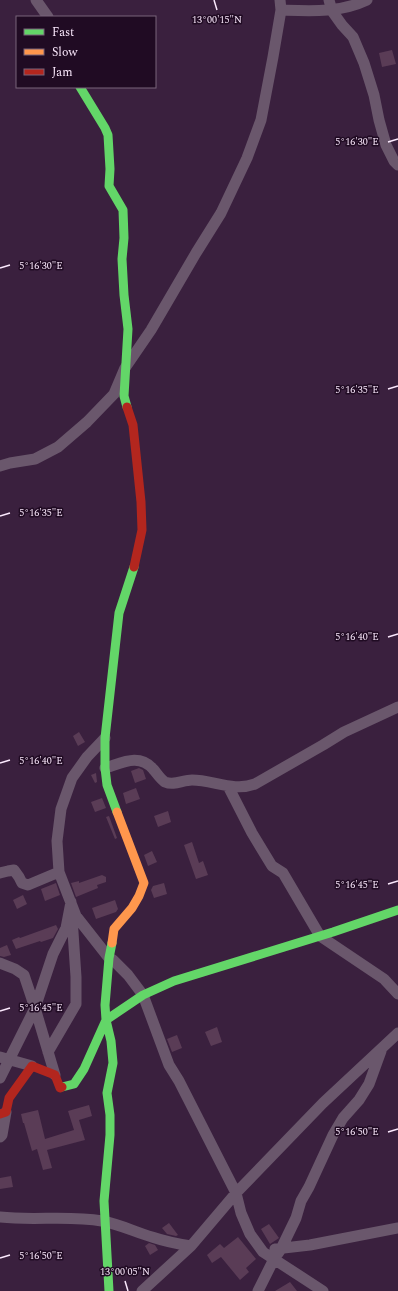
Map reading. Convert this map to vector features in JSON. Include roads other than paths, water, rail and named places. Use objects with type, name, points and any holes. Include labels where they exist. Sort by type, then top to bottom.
[{"type":"street","points":[[36,0],[47,16]]},
{"type":"street","points":[[0,466],[10,462],[36,459],[58,447],[87,422],[114,394],[125,368],[151,330],[221,213],[247,158],[260,120],[273,57],[280,5],[307,11],[331,5],[360,3],[367,0]]},
{"type":"street","points":[[331,5],[342,25],[353,37],[364,63],[374,95],[386,145],[394,161],[398,165]]},
{"type":"street","points":[[81,88],[90,106],[105,128],[108,136],[110,169],[109,186],[123,210],[124,238],[122,259],[128,328],[124,396],[133,425],[141,502],[142,530],[135,564],[119,613],[105,738],[105,768],[107,785],[144,883],[132,908],[114,929],[109,958],[105,1005],[113,1063],[107,1092],[110,1114],[110,1135],[104,1201],[109,1291]]},
{"type":"street","points":[[105,768],[139,760],[147,763],[164,782],[174,784],[191,780],[228,786],[247,787],[323,746],[344,732],[398,707]]},
{"type":"street","points":[[105,738],[87,757],[72,778],[61,809],[57,841],[59,872],[76,916],[109,958],[128,975],[143,995],[169,1065],[179,1081],[236,1193],[241,1213],[250,1234],[263,1252],[324,1291]]},
{"type":"street","points":[[228,786],[252,833],[272,866],[283,873],[320,936],[384,979],[398,994]]},
{"type":"street","points":[[0,873],[8,870],[14,870],[22,883],[28,884],[59,872]]},
{"type":"street","points":[[0,1078],[4,1059],[35,1008],[53,954],[66,928],[71,902]]},
{"type":"street","points":[[48,1052],[76,1004],[76,977],[71,902]]},
{"type":"street","points":[[0,963],[15,968],[24,975],[60,1088],[74,1084],[84,1069],[106,1020],[143,995],[174,981],[320,936],[398,910]]},
{"type":"street","points":[[142,1291],[191,1246],[236,1193],[323,1103],[398,1033]]},
{"type":"street","points":[[261,1289],[274,1259],[281,1249],[296,1218],[301,1201],[333,1135],[343,1118],[369,1084],[382,1048]]},
{"type":"street","points":[[4,1059],[32,1066],[55,1075]]},
{"type":"street","points":[[0,1137],[2,1135],[3,1113],[9,1098],[32,1066]]},
{"type":"street","points":[[0,1217],[39,1219],[73,1217],[115,1223],[152,1237],[191,1246]]},
{"type":"street","points":[[261,1249],[281,1249],[398,1228]]}]
